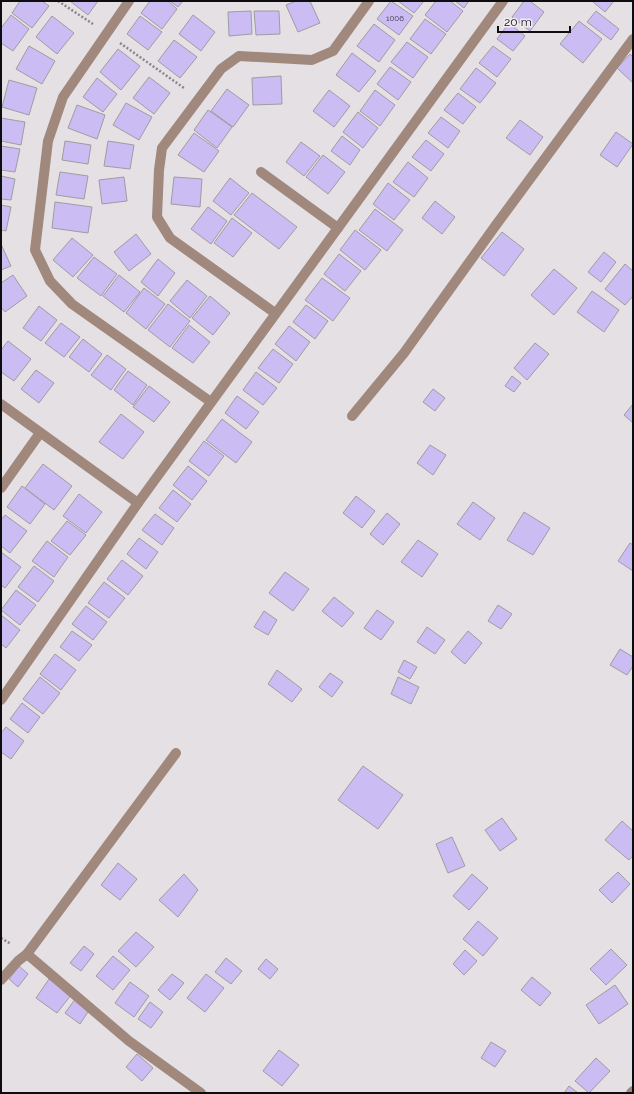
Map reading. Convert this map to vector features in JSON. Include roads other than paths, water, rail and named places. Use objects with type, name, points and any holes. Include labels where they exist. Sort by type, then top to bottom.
[{"type":"street","points":[[129,1],[63,97],[48,141],[35,250],[50,281],[72,304],[211,402]]},
{"type":"street","points":[[275,314],[170,238],[157,217],[158,170],[162,148],[221,69],[239,56],[312,60],[333,51],[369,1]]},
{"type":"street","points":[[1,700],[138,502],[503,1]]},
{"type":"street","points":[[352,416],[404,353],[633,39]]},
{"type":"street","points":[[260,172],[338,228]]},
{"type":"street","points":[[1,404],[138,502]]},
{"type":"street","points":[[1,488],[40,433]]},
{"type":"street","points":[[1,980],[18,961],[27,954],[176,753]]},
{"type":"street","points":[[27,954],[129,1041],[201,1093]]}]
